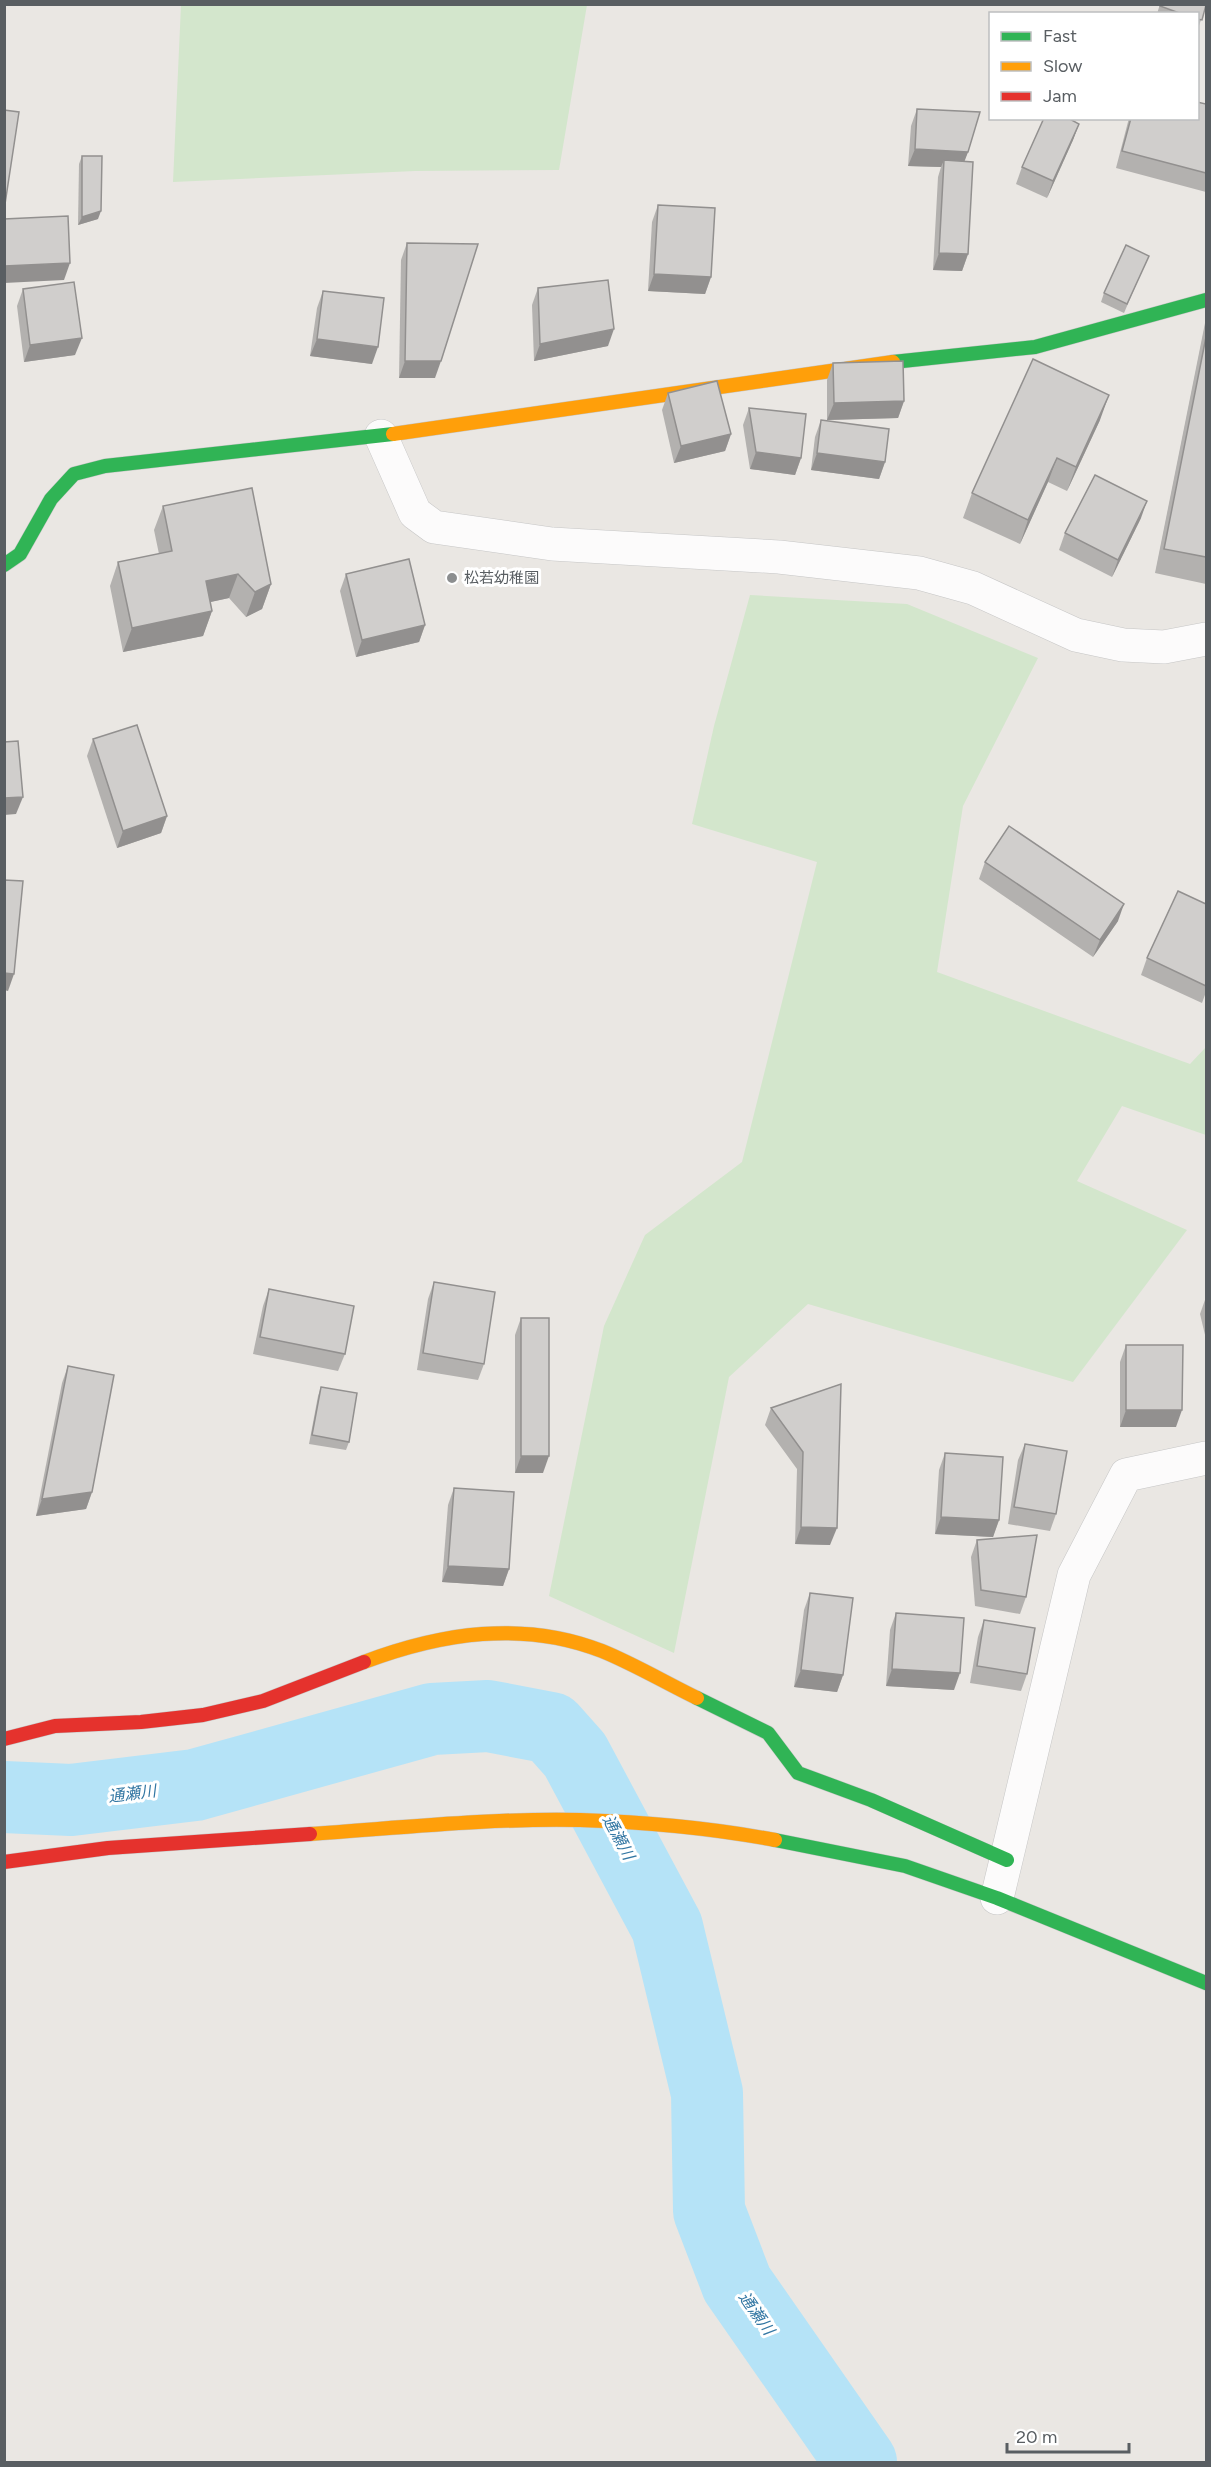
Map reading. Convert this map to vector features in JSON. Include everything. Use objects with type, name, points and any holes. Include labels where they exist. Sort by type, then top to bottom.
[{"type":"street","points":[[4,565],[20,554],[51,499],[74,474],[105,466],[381,436],[878,364],[1035,347],[1206,300]]},
{"type":"street","points":[[381,436],[415,513],[434,527],[552,544],[779,557],[918,573],[973,588],[1076,635],[1123,645],[1164,647],[1206,639]]},
{"type":"street","points":[[997,1898],[1074,1575],[1126,1475],[1206,1458]]},
{"type":"street","points":[[4,1739],[55,1726],[141,1722],[203,1714],[263,1701],[404,1647],[478,1632],[536,1633],[601,1651],[768,1733],[798,1773],[871,1800],[1007,1860]]},
{"type":"street","points":[[4,1862],[119,1847],[498,1821],[580,1820],[720,1830],[842,1851],[905,1866],[997,1898],[1206,1983]]},
{"type":"green space","points":[[181,5],[587,5],[559,170],[415,171],[173,182]]},
{"type":"green space","points":[[750,595],[907,604],[1038,658],[963,806],[937,972],[1190,1064],[1206,1047],[1206,1135],[1122,1106],[1077,1181],[1187,1230],[1073,1382],[808,1304],[729,1377],[674,1653],[549,1596],[604,1326],[645,1235],[742,1162],[817,862],[692,824],[714,726]]},
{"type":"building","points":[[1160,4],[1206,4],[1202,20],[1199,19],[1199,12],[1176,12]]},
{"type":"building","points":[[1199,102],[1206,104],[1206,173],[1122,151],[1130,120],[1199,120]]},
{"type":"building","points":[[917,109],[980,112],[968,152],[915,149]]},
{"type":"building","points":[[4,110],[19,112],[5,204],[4,204]]},
{"type":"building","points":[[1043,120],[1072,120],[1079,124],[1053,181],[1022,167]]},
{"type":"building","points":[[82,156],[102,156],[101,211],[82,217]]},
{"type":"building","points":[[944,160],[973,162],[968,254],[939,253]]},
{"type":"building","points":[[658,205],[715,208],[711,277],[654,274]]},
{"type":"building","points":[[68,216],[70,263],[4,266],[4,219]]},
{"type":"building","points":[[407,243],[478,244],[441,361],[405,361]]},
{"type":"building","points":[[1126,245],[1149,256],[1127,304],[1104,293]]},
{"type":"building","points":[[608,280],[614,329],[540,344],[538,288]]},
{"type":"building","points":[[74,282],[82,338],[30,345],[23,289]]},
{"type":"building","points":[[323,291],[384,298],[378,347],[317,339]]},
{"type":"building","points":[[1206,337],[1206,557],[1164,549]]},
{"type":"building","points":[[1033,359],[1109,395],[1076,467],[1057,458],[1028,520],[972,493]]},
{"type":"building","points":[[903,361],[904,401],[834,403],[833,363]]},
{"type":"building","points":[[717,381],[731,434],[681,446],[668,393]]},
{"type":"building","points":[[749,408],[806,414],[801,458],[756,452]]},
{"type":"building","points":[[821,420],[889,429],[885,462],[817,453]]},
{"type":"building","points":[[1095,475],[1147,501],[1118,560],[1065,533]]},
{"type":"building","points":[[252,488],[271,584],[255,592],[238,574],[206,581],[212,611],[132,628],[118,562],[172,551],[163,506]]},
{"type":"building","points":[[409,559],[425,625],[362,640],[346,574]]},
{"type":"building","points":[[137,725],[167,816],[123,831],[93,739]]},
{"type":"building","points":[[18,741],[23,797],[4,798],[4,742]]},
{"type":"building","points":[[1009,826],[1124,904],[1100,940],[985,862]]},
{"type":"building","points":[[4,880],[23,881],[14,974],[4,973]]},
{"type":"building","points":[[1178,891],[1206,904],[1206,986],[1147,958]]},
{"type":"building","points":[[434,1282],[495,1292],[484,1364],[423,1353]]},
{"type":"building","points":[[269,1289],[354,1306],[345,1354],[260,1337]]},
{"type":"building","points":[[521,1318],[549,1318],[549,1456],[521,1456]]},
{"type":"building","points":[[1126,1345],[1183,1345],[1182,1410],[1126,1410]]},
{"type":"building","points":[[68,1366],[114,1375],[92,1492],[42,1499]]},
{"type":"building","points":[[841,1384],[837,1528],[801,1527],[803,1452],[771,1408]]},
{"type":"building","points":[[321,1387],[357,1393],[349,1442],[312,1435]]},
{"type":"building","points":[[1025,1444],[1067,1451],[1056,1514],[1014,1507]]},
{"type":"building","points":[[945,1453],[1003,1457],[999,1520],[941,1517]]},
{"type":"building","points":[[454,1488],[514,1492],[509,1569],[448,1566]]},
{"type":"building","points":[[1037,1535],[1026,1597],[981,1590],[977,1540]]},
{"type":"building","points":[[810,1593],[853,1598],[843,1675],[801,1670]]},
{"type":"building","points":[[896,1613],[964,1618],[960,1673],[892,1669]]},
{"type":"building","points":[[984,1620],[1035,1628],[1027,1674],[977,1666]]},
{"type":"waterway","name":"通瀬川","points":[[4,1797],[71,1800],[195,1785],[432,1719],[488,1716],[551,1728],[575,1755],[667,1927],[707,2093],[709,2211],[737,2284],[861,2462]]},
{"type":"traffic: fast","points":[[893,362],[1035,347],[1206,300]]},
{"type":"traffic: fast","points":[[4,565],[20,554],[51,499],[74,474],[105,466],[393,434]]},
{"type":"traffic: fast","points":[[697,1698],[768,1733],[798,1773],[871,1800],[1007,1860]]},
{"type":"traffic: fast","points":[[775,1840],[905,1866],[997,1898],[1206,1983]]},
{"type":"traffic: slow","points":[[393,434],[893,362]]},
{"type":"traffic: slow","points":[[364,1662],[393,1652],[452,1638],[512,1633],[542,1636],[572,1641],[602,1651],[697,1698]]},
{"type":"traffic: slow","points":[[310,1834],[478,1822],[580,1820],[678,1826],[775,1840]]},
{"type":"traffic: jam","points":[[4,1739],[55,1726],[141,1722],[203,1715],[263,1701],[364,1662]]},
{"type":"traffic: jam","points":[[4,1862],[108,1848],[310,1834]]},
{"type":"place","name":"松若幼稚園","points":[[452,578]]}]
